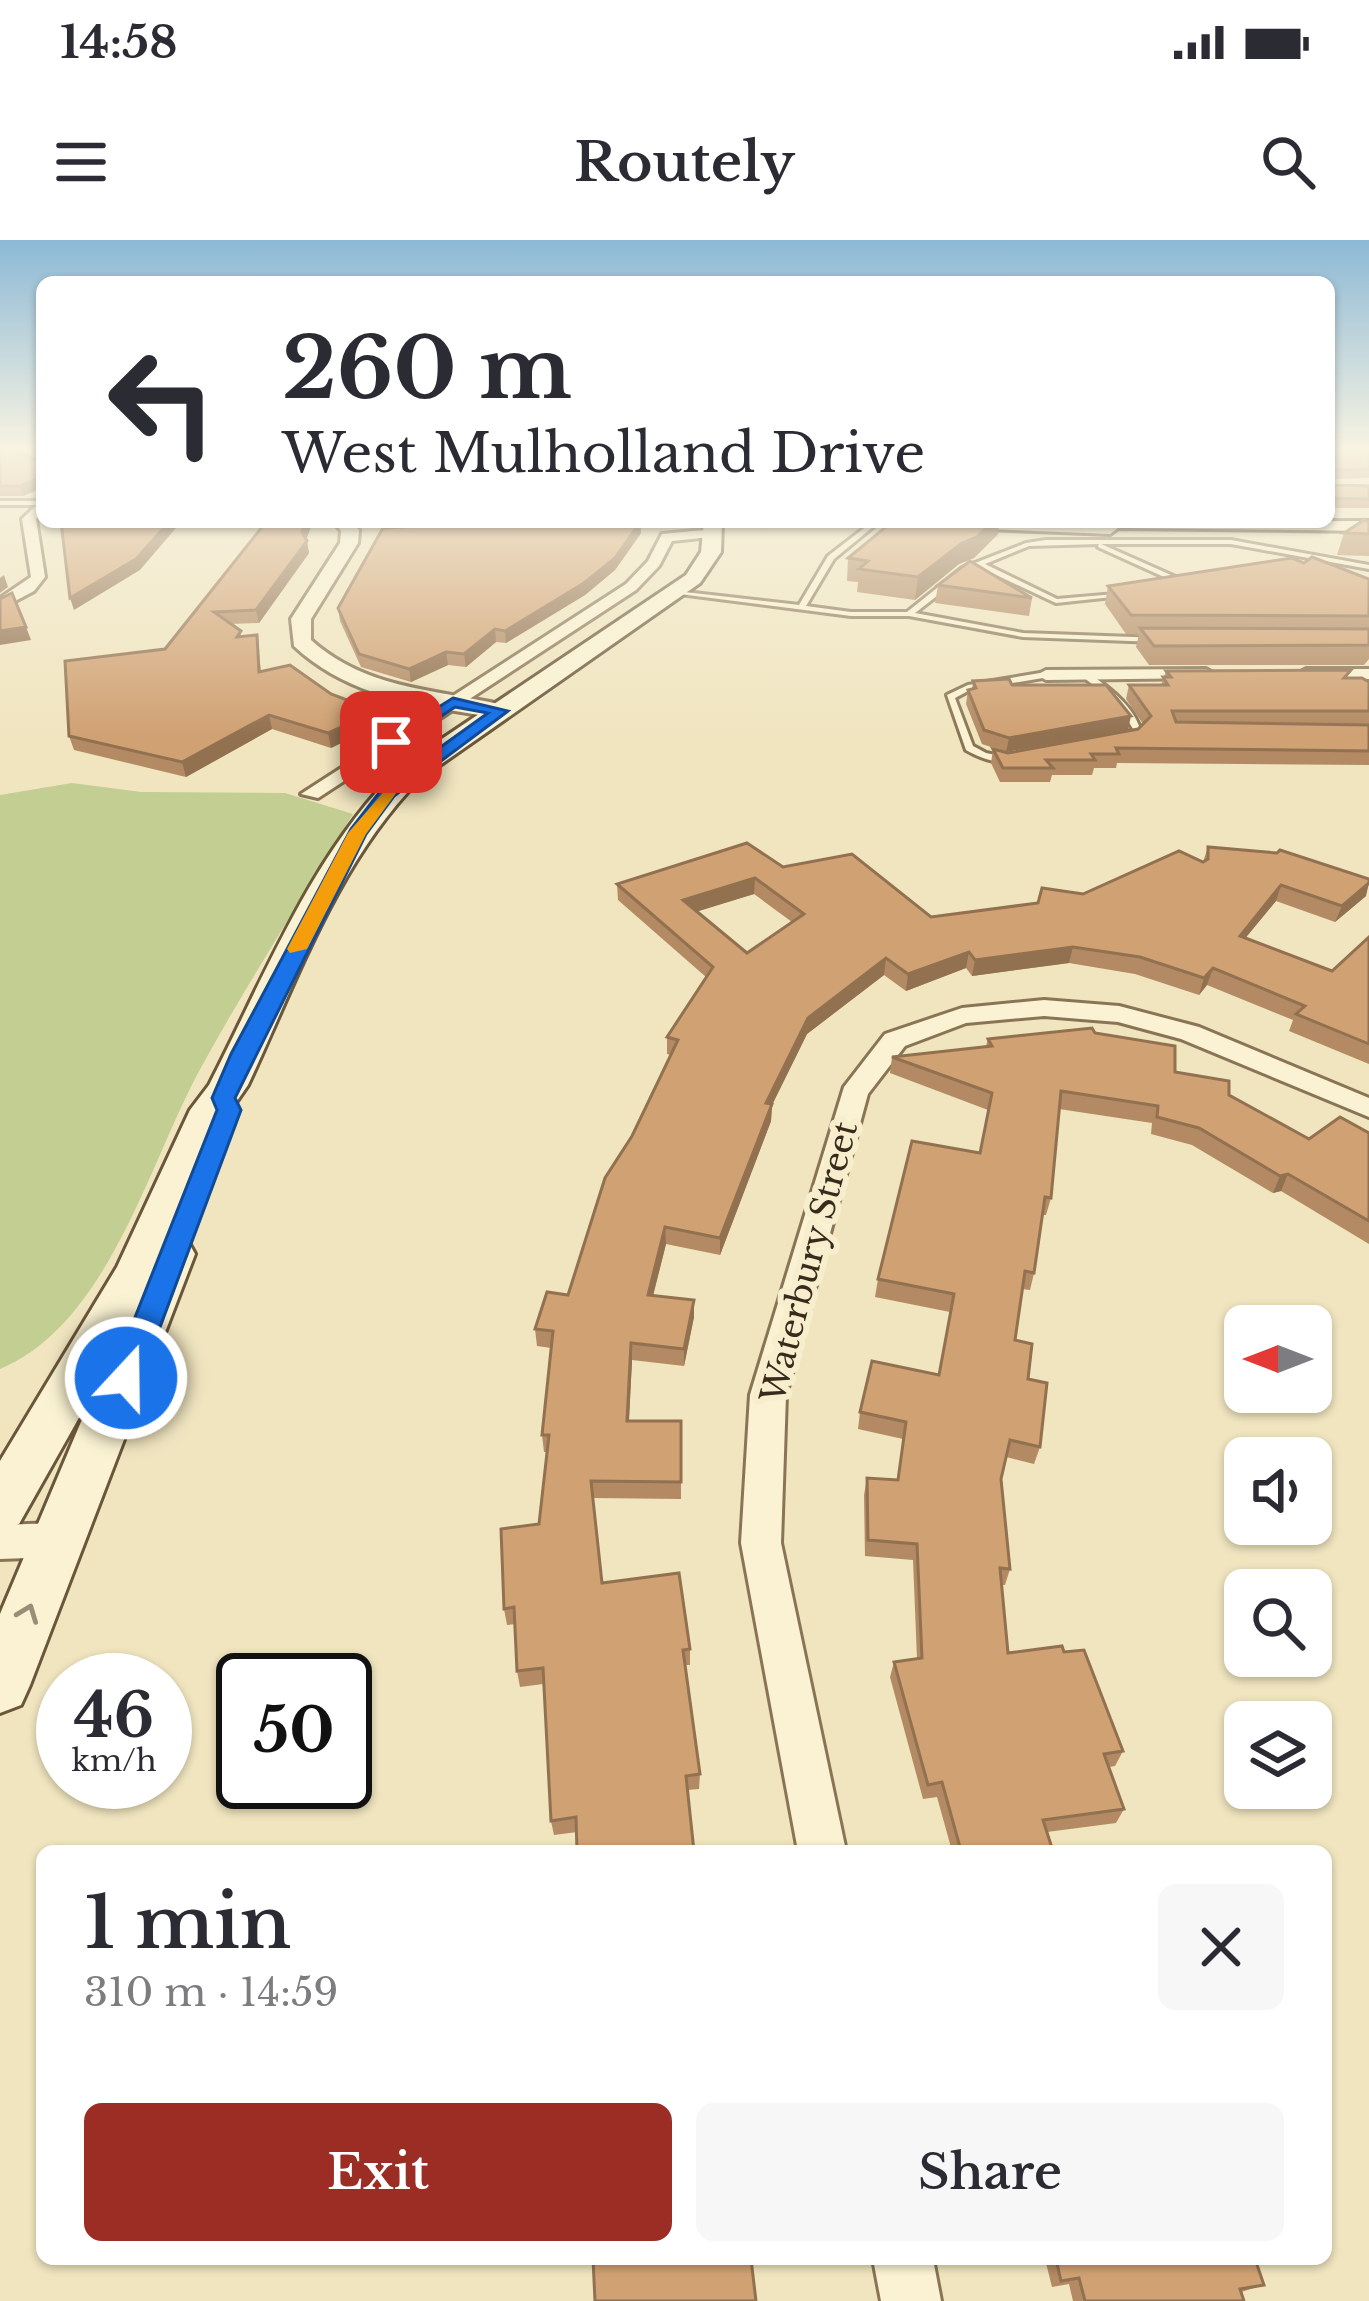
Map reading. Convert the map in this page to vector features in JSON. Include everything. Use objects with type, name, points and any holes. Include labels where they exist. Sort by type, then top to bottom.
[{"type":"main road","points":[[0,1508],[139,1269],[210,1110],[224,1098],[242,1054],[371,813],[410,773],[676,593],[702,567],[710,542]]},
{"type":"main road","points":[[0,1685],[28,1541],[108,1422],[229,1110],[224,1098]]},
{"type":"street","points":[[0,604],[29,588],[38,577],[32,542]]},
{"type":"street","points":[[349,542],[302,619],[302,642],[320,663],[354,679],[500,711]]},
{"type":"street","points":[[311,794],[631,587],[654,563],[665,542]]},
{"type":"street","points":[[1046,675],[1229,674]]},
{"type":"street","points":[[1277,674],[1359,674]]},
{"type":"street","name":"Waterbury Street","points":[[821,1845],[761,1543],[768,1395],[854,1093],[895,1040],[962,1016],[1044,1008],[1119,1014],[1190,1033],[1369,1108]]},
{"type":"street","points":[[904,2265],[911,2301]]},
{"type":"lane","points":[[801,609],[832,558],[851,542]]},
{"type":"lane","points":[[909,614],[965,570],[1036,542]]},
{"type":"lane","points":[[1103,542],[1186,586]]},
{"type":"lane","points":[[1231,542],[1287,565]]},
{"type":"lane","points":[[1232,542],[1369,567]]},
{"type":"lane","points":[[980,565],[1055,601],[1144,592]]},
{"type":"lane","points":[[1165,589],[1205,583]]},
{"type":"lane","points":[[676,593],[851,614],[909,614],[1023,635],[1159,640]]},
{"type":"lane","points":[[851,614],[862,601]]},
{"type":"lane","points":[[1359,674],[1369,692]]},
{"type":"lane","points":[[1028,758],[984,756],[969,748],[950,697],[968,688],[1046,675]]},
{"type":"lane","points":[[1086,675],[1114,695],[1138,730],[1108,742]]},
{"type":"green space","points":[[72,783],[141,792],[285,793],[353,814],[198,1073],[96,1281],[69,1317],[37,1347],[0,1369],[0,795]]},
{"type":"building","points":[[63,542],[151,542],[136,559],[70,598]]},
{"type":"building","points":[[250,542],[306,542],[256,610],[214,612],[241,631],[237,637],[257,635],[259,672],[290,665],[331,694],[376,711],[328,733],[269,715],[182,762],[69,736],[65,661],[165,649]]},
{"type":"building","points":[[375,542],[626,542],[615,558],[584,583],[505,631],[495,629],[464,654],[446,652],[409,669],[359,654],[338,608]]},
{"type":"building","points":[[867,542],[964,542],[918,577],[859,569],[868,561],[848,558]]},
{"type":"building","points":[[1312,557],[1369,579],[1369,616],[1131,615],[1108,586],[1292,558],[1304,563]]},
{"type":"building","points":[[970,561],[1032,598],[938,585]]},
{"type":"building","points":[[12,593],[26,627],[0,631],[0,599]]},
{"type":"building","points":[[1140,628],[1369,629],[1369,645],[1154,646]]},
{"type":"building","points":[[1351,670],[1344,678],[1369,682],[1369,711],[1172,711],[1176,722],[1369,725],[1369,751],[1116,748],[1119,754],[1091,754],[1095,760],[1046,760],[1053,768],[1003,768],[993,749],[1008,753],[1138,729],[1151,716],[1129,685],[1168,685],[1163,677],[1171,677],[1166,671]]},
{"type":"building","points":[[1009,679],[1012,685],[1106,685],[1131,716],[1009,738],[984,730],[968,690],[976,688],[973,681]]},
{"type":"building","points":[[747,843],[783,867],[852,854],[931,917],[1038,903],[1042,888],[1083,894],[1179,851],[1203,862],[1208,859],[1208,847],[1280,850],[1369,879],[1342,906],[1281,885],[1240,936],[1332,971],[1369,937],[1369,1044],[1296,1014],[1305,1006],[1213,968],[1204,978],[1140,957],[1073,947],[975,960],[969,952],[908,974],[886,958],[808,1018],[766,1103],[772,1104],[720,1238],[665,1227],[648,1295],[694,1300],[684,1349],[631,1343],[627,1421],[681,1421],[681,1482],[591,1481],[602,1583],[679,1573],[690,1649],[683,1650],[700,1774],[686,1776],[693,1845],[577,1845],[576,1817],[551,1821],[543,1668],[517,1671],[514,1607],[504,1609],[501,1529],[539,1524],[553,1331],[535,1329],[547,1292],[568,1295],[605,1178],[632,1136],[678,1040],[667,1037],[713,967],[617,884]],"holes":[[[755,878],[804,914],[747,953],[683,900]]]},
{"type":"building","points":[[1092,1028],[1095,1033],[1175,1046],[1175,1072],[1229,1081],[1229,1095],[1309,1139],[1340,1117],[1369,1133],[1369,1221],[1199,1128],[1157,1117],[1158,1106],[1061,1091],[1051,1198],[1045,1197],[1034,1273],[1025,1271],[1015,1340],[1032,1344],[1028,1379],[1047,1383],[1040,1447],[1010,1440],[1001,1479],[1010,1569],[1000,1568],[1008,1653],[1062,1646],[1064,1652],[1084,1650],[1123,1751],[1104,1754],[1124,1809],[1043,1820],[1051,1845],[959,1845],[942,1782],[928,1785],[894,1662],[922,1658],[917,1544],[868,1540],[867,1478],[898,1480],[906,1422],[860,1412],[872,1361],[939,1375],[954,1294],[878,1279],[912,1141],[980,1153],[992,1093],[892,1057],[992,1046],[988,1039]]},
{"type":"building","points":[[593,2265],[752,2265],[756,2301],[595,2301]]},
{"type":"building","points":[[1057,2265],[1257,2265],[1264,2285],[1240,2289],[1244,2301],[1085,2301],[1079,2278],[1061,2281]]},
{"type":"slow traffic","points":[[297,949],[357,833],[388,792]]},
{"type":"route","points":[[126,1378],[229,1110],[224,1098],[242,1054],[357,833],[388,792],[410,773],[500,711],[453,702],[391,742]]}]
